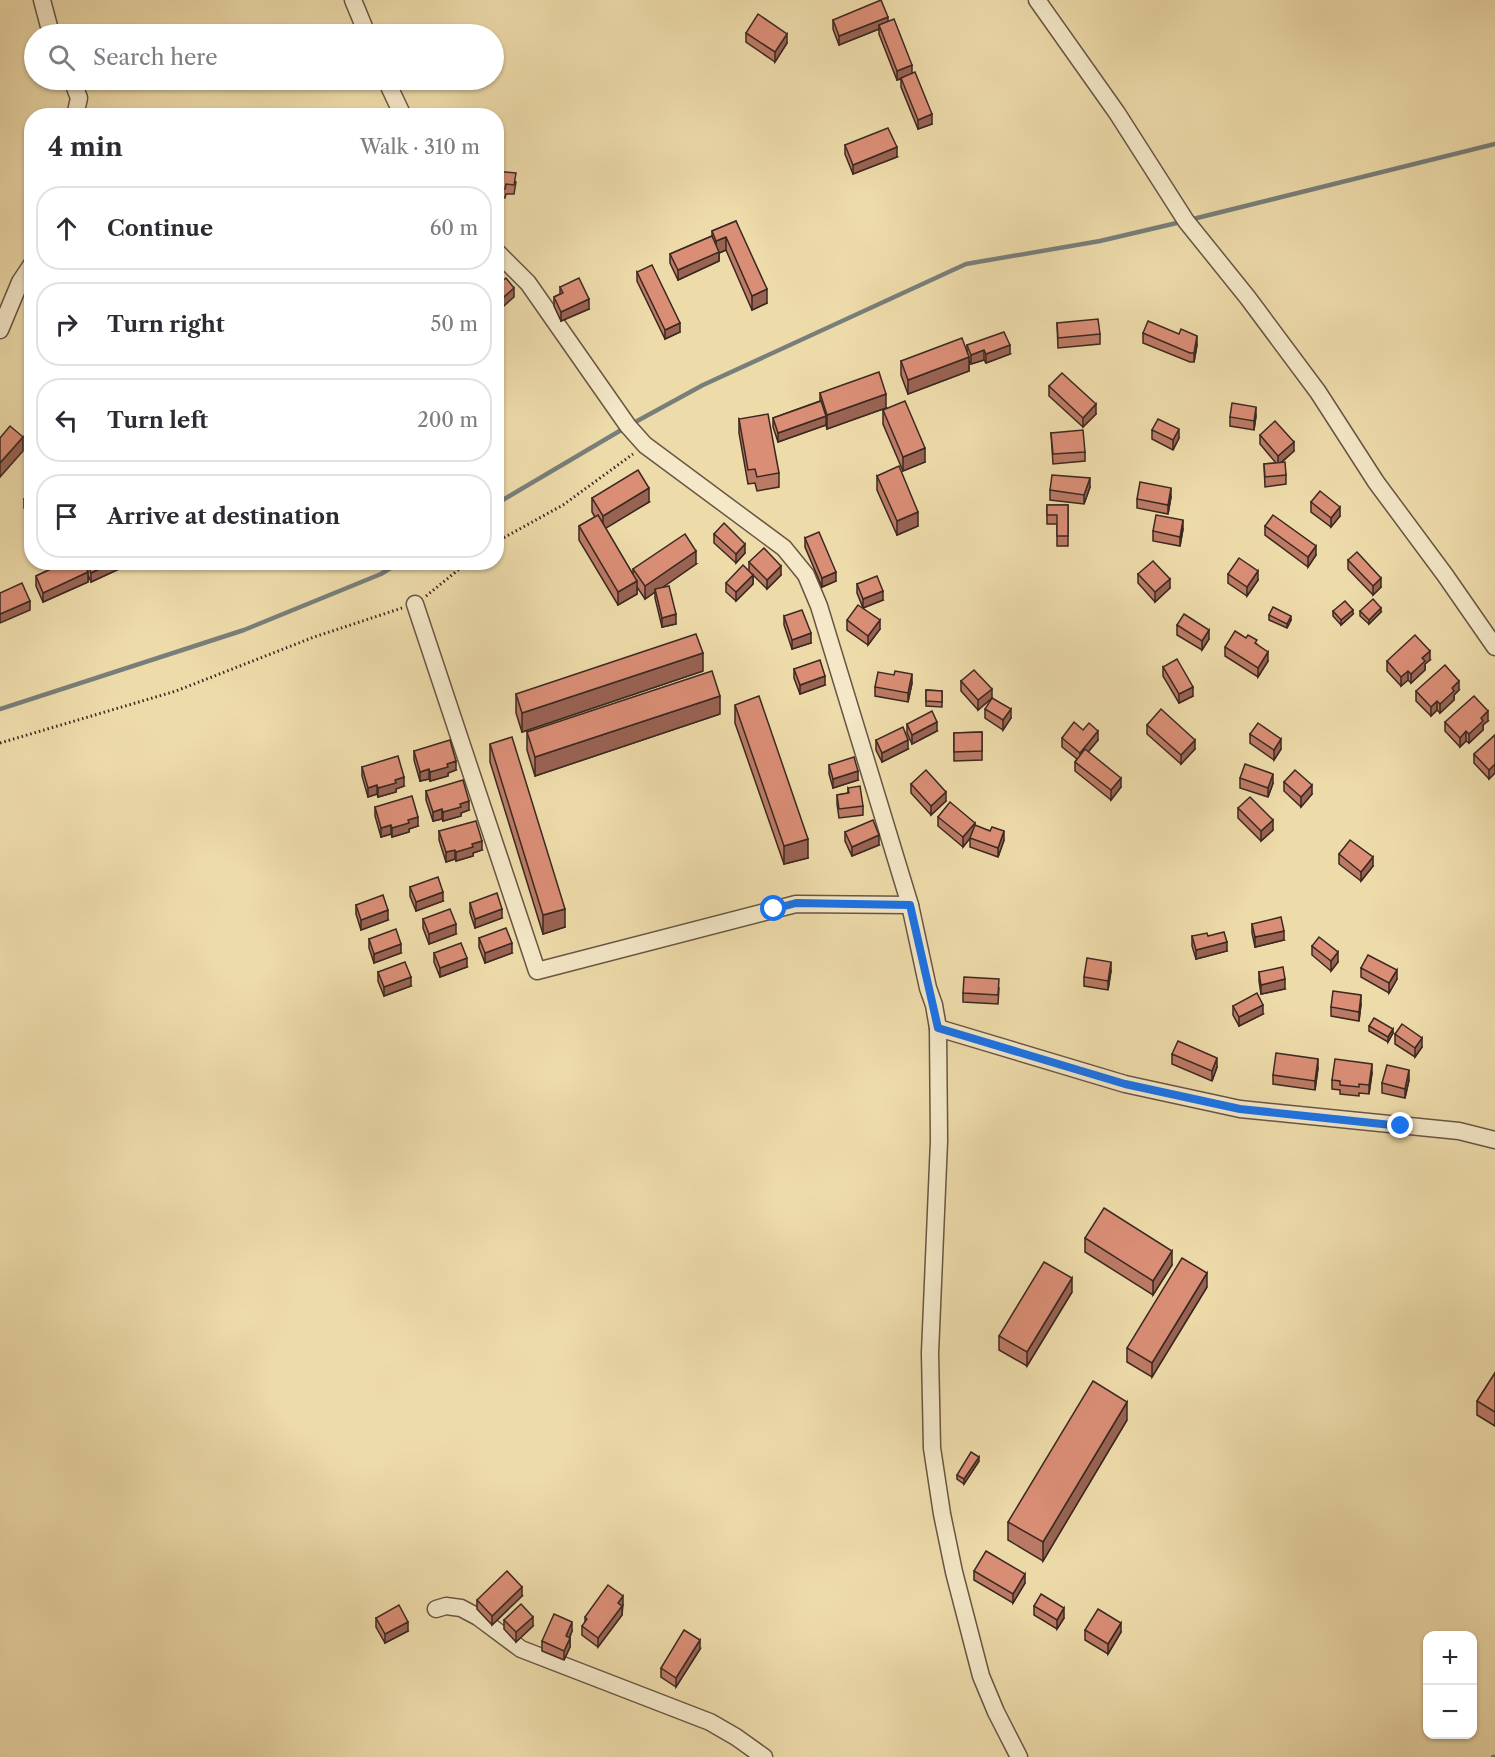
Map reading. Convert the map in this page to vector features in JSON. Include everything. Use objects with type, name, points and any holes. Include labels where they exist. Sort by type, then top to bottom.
[{"type":"street","points":[[42,0],[48,24]]},
{"type":"street","points":[[353,0],[363,24]]},
{"type":"street","points":[[1036,0],[1118,113],[1186,221],[1248,298],[1318,392],[1376,482],[1495,647]]},
{"type":"street","points":[[76,90],[79,98],[77,108]]},
{"type":"street","points":[[391,90],[399,108]]},
{"type":"street","points":[[504,260],[528,283],[628,426],[645,446],[784,548],[806,575],[819,606],[910,905],[938,1028],[939,1141],[930,1353],[932,1448],[954,1572],[981,1676],[1019,1757]]},
{"type":"street","points":[[0,330],[24,276]]},
{"type":"street","points":[[415,604],[537,971],[796,903],[910,905]]},
{"type":"street","points":[[938,1028],[1125,1084],[1240,1109],[1459,1131],[1495,1140]]},
{"type":"street","points":[[436,1609],[446,1606],[461,1608],[478,1617],[521,1649],[710,1722],[764,1757]]},
{"type":"path","points":[[504,538],[563,505],[645,446]]},
{"type":"path","points":[[0,743],[176,691],[314,637],[415,604],[458,570]]},
{"type":"building","points":[[881,0],[888,17],[839,36],[833,20]]},
{"type":"building","points":[[758,14],[787,34],[775,52],[746,33]]},
{"type":"building","points":[[894,19],[912,65],[897,71],[879,25]]},
{"type":"building","points":[[915,72],[932,114],[918,120],[901,78]]},
{"type":"building","points":[[888,128],[897,147],[853,165],[845,145]]},
{"type":"building","points":[[504,172],[516,173],[514,185],[506,184],[505,189]]},
{"type":"building","points":[[736,221],[767,289],[752,296],[726,237],[716,241],[712,231]]},
{"type":"building","points":[[712,236],[719,252],[678,270],[670,254]]},
{"type":"building","points":[[652,265],[680,323],[665,330],[637,272]]},
{"type":"building","points":[[506,278],[514,288],[504,297],[504,280]]},
{"type":"building","points":[[579,278],[589,299],[561,312],[554,297],[563,293],[560,287]]},
{"type":"building","points":[[1098,319],[1100,334],[1058,338],[1057,323]]},
{"type":"building","points":[[1148,321],[1179,334],[1181,329],[1197,336],[1194,353],[1143,333]]},
{"type":"building","points":[[1004,332],[1010,345],[986,354],[984,350],[971,355],[967,345]]},
{"type":"building","points":[[962,338],[969,357],[908,380],[901,361]]},
{"type":"building","points":[[879,372],[886,394],[827,415],[820,393]]},
{"type":"building","points":[[1062,373],[1096,404],[1083,418],[1049,386]]},
{"type":"building","points":[[821,401],[826,416],[778,433],[773,418]]},
{"type":"building","points":[[905,401],[925,448],[903,457],[883,410]]},
{"type":"building","points":[[1232,403],[1256,407],[1254,421],[1230,417]]},
{"type":"building","points":[[768,414],[779,473],[757,477],[755,469],[748,470],[739,419]]},
{"type":"building","points":[[1158,419],[1179,429],[1173,440],[1152,430]]},
{"type":"building","points":[[1275,421],[1294,442],[1278,456],[1260,435]]},
{"type":"building","points":[[10,426],[23,437],[0,463],[0,438]]},
{"type":"building","points":[[1083,430],[1085,452],[1053,454],[1051,433]]},
{"type":"building","points":[[1285,462],[1286,475],[1265,477],[1264,464]]},
{"type":"building","points":[[899,466],[918,512],[897,521],[877,476]]},
{"type":"building","points":[[638,470],[649,488],[603,516],[592,498]]},
{"type":"building","points":[[1052,475],[1090,478],[1084,495],[1050,490]]},
{"type":"building","points":[[1140,482],[1171,488],[1168,505],[1137,499]]},
{"type":"building","points":[[1320,491],[1340,507],[1331,518],[1311,502]]},
{"type":"building","points":[[1047,505],[1068,505],[1068,536],[1057,536],[1057,515],[1047,515]]},
{"type":"building","points":[[598,515],[637,581],[618,592],[579,526]]},
{"type":"building","points":[[1156,515],[1183,520],[1180,537],[1153,531]]},
{"type":"building","points":[[1273,515],[1316,546],[1308,557],[1265,526]]},
{"type":"building","points":[[724,523],[745,544],[736,554],[714,534]]},
{"type":"building","points":[[819,532],[836,572],[822,578],[805,538]]},
{"type":"building","points":[[685,534],[696,551],[645,586],[633,569]]},
{"type":"building","points":[[764,548],[781,566],[767,580],[749,562]]},
{"type":"building","points":[[1357,552],[1381,578],[1373,586],[1348,560]]},
{"type":"building","points":[[1239,558],[1258,571],[1247,587],[1228,574]]},
{"type":"building","points":[[1153,561],[1170,579],[1155,592],[1138,574]]},
{"type":"building","points":[[743,565],[753,575],[736,592],[726,583]]},
{"type":"building","points":[[49,570],[87,570],[88,572],[43,593],[36,576]]},
{"type":"building","points":[[877,576],[883,591],[863,599],[857,584]]},
{"type":"building","points":[[22,583],[30,601],[0,614],[0,593]]},
{"type":"building","points":[[669,586],[676,614],[662,618],[655,589]]},
{"type":"building","points":[[1373,599],[1381,608],[1369,620],[1360,611]]},
{"type":"building","points":[[1345,601],[1353,610],[1341,620],[1333,611]]},
{"type":"building","points":[[858,605],[880,620],[868,636],[847,620]]},
{"type":"building","points":[[1273,607],[1291,616],[1287,624],[1269,615]]},
{"type":"building","points":[[802,610],[811,633],[792,640],[784,616]]},
{"type":"building","points":[[1184,614],[1209,630],[1202,641],[1177,625]]},
{"type":"building","points":[[1235,631],[1246,638],[1248,635],[1257,640],[1255,643],[1268,652],[1258,668],[1225,647]]},
{"type":"building","points":[[696,634],[703,653],[522,713],[516,694]]},
{"type":"building","points":[[1415,635],[1430,651],[1422,658],[1425,661],[1411,674],[1408,671],[1401,677],[1387,661]]},
{"type":"building","points":[[1177,659],[1193,687],[1179,694],[1163,667]]},
{"type":"building","points":[[820,660],[825,676],[800,685],[794,669]]},
{"type":"building","points":[[1445,665],[1459,681],[1452,688],[1454,691],[1440,704],[1437,701],[1431,707],[1416,691]]},
{"type":"building","points":[[974,670],[992,689],[978,700],[961,681]]},
{"type":"building","points":[[712,671],[720,696],[535,757],[527,732]]},
{"type":"building","points":[[895,671],[912,674],[908,693],[875,687],[878,672],[894,675]]},
{"type":"building","points":[[926,690],[942,691],[942,702],[926,701]]},
{"type":"building","points":[[759,696],[808,839],[784,846],[735,705]]},
{"type":"building","points":[[1474,696],[1488,711],[1481,718],[1483,721],[1469,734],[1466,731],[1460,738],[1445,722]]},
{"type":"building","points":[[992,698],[1011,709],[1003,720],[985,709]]},
{"type":"building","points":[[1161,709],[1195,740],[1181,755],[1147,725]]},
{"type":"building","points":[[932,711],[937,722],[912,735],[907,724]]},
{"type":"building","points":[[1074,722],[1083,730],[1089,723],[1098,731],[1080,753],[1062,738]]},
{"type":"building","points":[[1258,723],[1281,739],[1274,750],[1250,734]]},
{"type":"building","points":[[903,727],[908,740],[882,753],[876,740]]},
{"type":"building","points":[[982,732],[982,751],[954,752],[954,733]]},
{"type":"building","points":[[1495,735],[1495,764],[1489,770],[1474,754]]},
{"type":"building","points":[[512,737],[565,909],[543,915],[490,744]]},
{"type":"building","points":[[450,740],[456,761],[447,764],[448,767],[420,772],[414,751]]},
{"type":"building","points":[[1085,749],[1121,778],[1111,790],[1075,762]]},
{"type":"building","points":[[398,756],[404,777],[395,780],[396,783],[368,788],[362,767]]},
{"type":"building","points":[[854,757],[858,771],[833,779],[829,765]]},
{"type":"building","points":[[1245,764],[1273,774],[1268,788],[1240,778]]},
{"type":"building","points":[[926,770],[946,792],[931,806],[911,784]]},
{"type":"building","points":[[1295,770],[1312,785],[1301,797],[1284,782]]},
{"type":"building","points":[[463,780],[469,801],[460,804],[461,807],[433,812],[426,791]]},
{"type":"building","points":[[860,786],[863,806],[839,809],[837,795],[849,793],[848,788]]},
{"type":"building","points":[[412,796],[418,817],[408,820],[409,823],[392,828],[391,825],[381,828],[375,807]]},
{"type":"building","points":[[1250,797],[1273,820],[1261,831],[1238,808]]},
{"type":"building","points":[[950,802],[975,823],[963,837],[938,817]]},
{"type":"building","points":[[873,820],[879,835],[852,847],[845,832]]},
{"type":"building","points":[[476,821],[482,841],[472,844],[473,847],[456,852],[455,850],[446,852],[439,831]]},
{"type":"building","points":[[975,825],[990,831],[992,827],[1004,831],[998,848],[970,838]]},
{"type":"building","points":[[1350,840],[1373,857],[1361,872],[1339,854]]},
{"type":"building","points":[[438,877],[443,892],[416,902],[410,887]]},
{"type":"building","points":[[497,893],[502,909],[475,919],[470,903]]},
{"type":"building","points":[[383,895],[388,910],[361,920],[356,905]]},
{"type":"building","points":[[450,909],[456,924],[429,934],[423,919]]},
{"type":"building","points":[[1281,917],[1284,931],[1255,937],[1252,924]]},
{"type":"building","points":[[506,928],[512,943],[485,953],[479,938]]},
{"type":"building","points":[[396,929],[401,944],[374,954],[369,939]]},
{"type":"building","points":[[1224,932],[1227,942],[1196,950],[1192,936],[1207,933],[1208,936]]},
{"type":"building","points":[[1319,937],[1338,952],[1331,961],[1312,946]]},
{"type":"building","points":[[461,943],[467,958],[440,968],[434,953]]},
{"type":"building","points":[[1368,955],[1397,970],[1389,983],[1361,968]]},
{"type":"building","points":[[1087,958],[1111,962],[1108,981],[1084,977]]},
{"type":"building","points":[[405,962],[411,977],[384,987],[378,972]]},
{"type":"building","points":[[1283,967],[1285,979],[1261,985],[1259,972]]},
{"type":"building","points":[[964,977],[999,979],[998,995],[963,993]]},
{"type":"building","points":[[1333,991],[1361,995],[1359,1012],[1331,1007]]},
{"type":"building","points":[[1257,993],[1263,1005],[1239,1017],[1233,1006]]},
{"type":"building","points":[[1374,1018],[1393,1029],[1388,1037],[1369,1026]]},
{"type":"building","points":[[1402,1024],[1422,1038],[1415,1048],[1395,1034]]},
{"type":"building","points":[[1178,1041],[1217,1058],[1212,1071],[1172,1054]]},
{"type":"building","points":[[1276,1053],[1318,1059],[1315,1081],[1273,1075]]},
{"type":"building","points":[[1335,1059],[1372,1064],[1369,1085],[1359,1084],[1359,1087],[1340,1085],[1340,1081],[1332,1080]]},
{"type":"building","points":[[1387,1065],[1409,1070],[1405,1089],[1382,1083]]},
{"type":"building","points":[[1104,1208],[1172,1251],[1153,1281],[1085,1238]]},
{"type":"building","points":[[1182,1258],[1207,1273],[1152,1363],[1127,1348]]},
{"type":"building","points":[[1044,1262],[1072,1278],[1027,1352],[999,1336]]},
{"type":"building","points":[[1495,1373],[1495,1412],[1477,1401]]},
{"type":"building","points":[[1093,1381],[1127,1402],[1043,1542],[1008,1522]]},
{"type":"building","points":[[971,1452],[979,1457],[964,1479],[957,1475]]},
{"type":"building","points":[[986,1551],[1025,1574],[1013,1594],[974,1571]]},
{"type":"building","points":[[507,1571],[522,1587],[492,1616],[477,1600]]},
{"type":"building","points":[[608,1585],[623,1596],[618,1603],[622,1606],[598,1638],[582,1626],[587,1619],[585,1617]]},
{"type":"building","points":[[1041,1594],[1064,1608],[1057,1620],[1034,1606]]},
{"type":"building","points":[[521,1604],[533,1617],[516,1632],[504,1620]]},
{"type":"building","points":[[399,1605],[408,1622],[385,1634],[376,1618]]},
{"type":"building","points":[[1098,1609],[1121,1623],[1108,1644],[1085,1630]]},
{"type":"building","points":[[554,1614],[572,1622],[566,1636],[570,1638],[564,1651],[542,1641]]},
{"type":"building","points":[[684,1630],[700,1640],[676,1678],[661,1668]]},
{"type":"waterway","points":[[1189,220],[1495,144]]},
{"type":"waterway","points":[[504,499],[703,385],[966,264],[1100,241],[1181,222]]},
{"type":"waterway","points":[[0,709],[244,630],[387,570]]},
{"type":"route","points":[[774,909],[796,903],[910,905],[938,1028],[1125,1084],[1240,1109],[1401,1126]]}]
